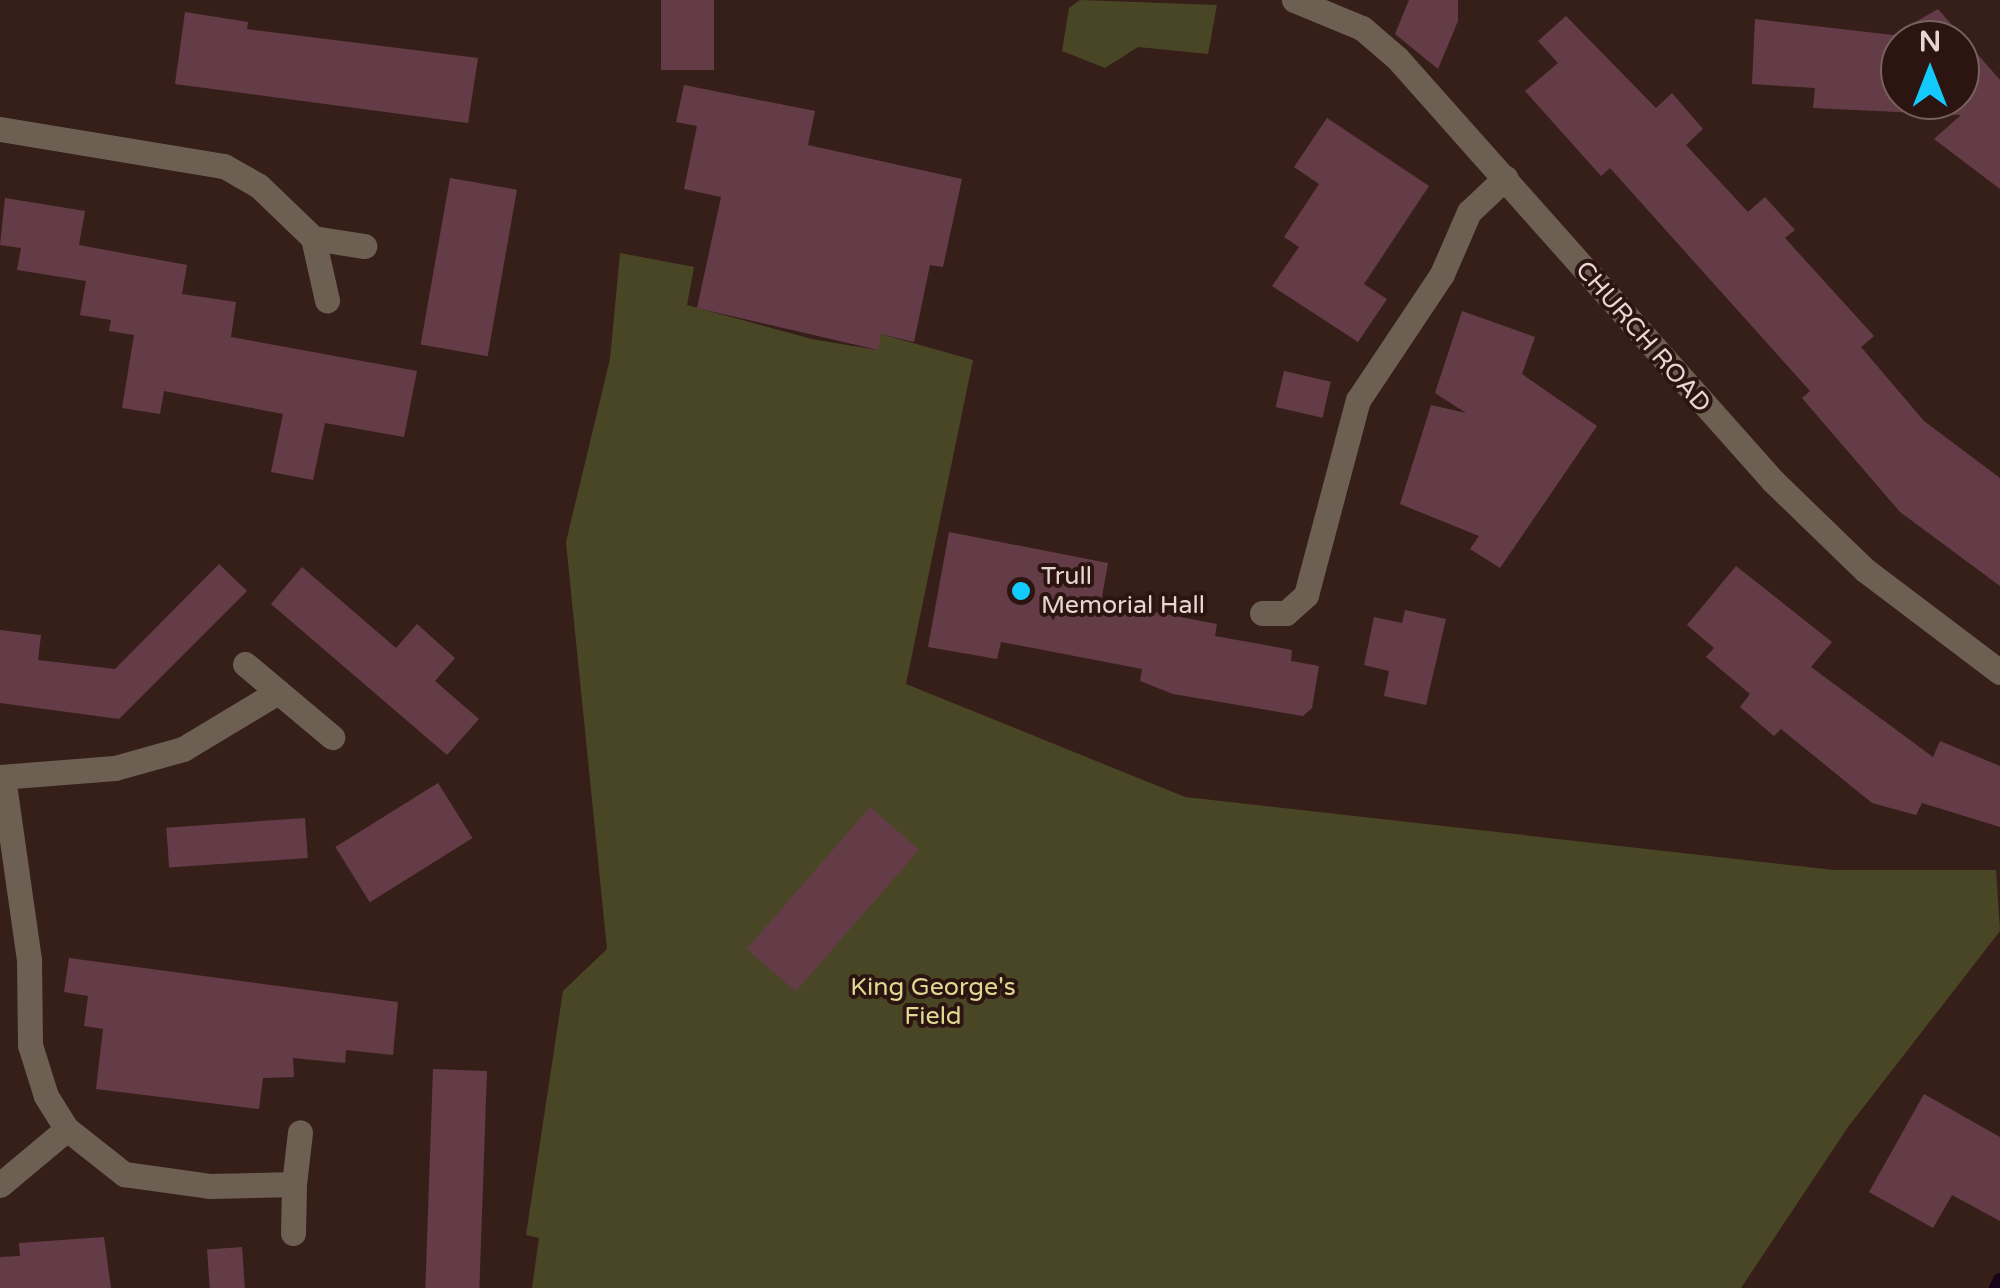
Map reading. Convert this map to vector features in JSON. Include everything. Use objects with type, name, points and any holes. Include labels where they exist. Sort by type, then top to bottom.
[{"type":"street","name":"CHURCH ROAD","points":[[1294,0],[1362,28],[1397,58],[1773,481],[1866,570],[2000,672]]},
{"type":"street","points":[[0,129],[224,166],[259,186],[313,238],[327,300]]},
{"type":"street","points":[[1262,612],[1286,612],[1306,595],[1358,400],[1442,274],[1469,212],[1505,178]]},
{"type":"street","points":[[313,238],[364,246]]},
{"type":"street","points":[[245,664],[332,737]]},
{"type":"street","points":[[278,692],[182,749],[115,768],[2,777],[27,945],[30,1045],[46,1096],[67,1128],[124,1174],[166,1184],[294,1184]]},
{"type":"street","points":[[0,1185],[67,1128]]},
{"type":"street","points":[[292,1232],[300,1132]]},
{"type":"green space","points":[[1080,0],[1217,5],[1208,54],[1138,47],[1105,68],[1062,51],[1069,8]]},
{"type":"green space","name":"King George's Field","points":[[620,253],[694,267],[687,305],[812,339],[877,350],[881,334],[973,360],[906,684],[1185,797],[1834,870],[1996,870],[2000,931],[1848,1127],[1741,1288],[532,1288],[539,1238],[526,1235],[563,991],[607,949],[566,542],[610,359]]},
{"type":"building","points":[[661,0],[714,0],[714,70],[661,70]]},
{"type":"building","points":[[1409,0],[1458,0],[1458,21],[1438,69],[1395,34]]},
{"type":"building","points":[[1938,9],[1948,20],[1919,20]]},
{"type":"building","points":[[185,12],[248,22],[247,29],[478,58],[468,123],[175,84]]},
{"type":"building","points":[[1566,16],[1656,108],[1672,93],[1703,129],[1686,145],[1748,212],[1765,197],[1795,230],[1785,238],[1874,336],[1861,347],[1924,421],[2000,478],[2000,586],[1900,512],[1802,398],[1810,391],[1610,168],[1601,176],[1525,91],[1558,63],[1538,41]]},
{"type":"building","points":[[1755,19],[1880,33],[1880,111],[1813,108],[1815,88],[1752,84]]},
{"type":"building","points":[[1980,57],[2000,80],[2000,189],[1934,139],[1955,120],[1980,120]]},
{"type":"building","points":[[684,85],[815,111],[808,145],[962,179],[943,267],[930,265],[914,342],[881,334],[878,350],[697,308],[721,197],[684,189],[697,126],[676,122]]},
{"type":"building","points":[[1327,118],[1429,186],[1364,284],[1387,299],[1358,342],[1272,286],[1299,247],[1284,237],[1319,184],[1294,167]]},
{"type":"building","points":[[450,178],[517,190],[488,356],[421,344]]},
{"type":"building","points":[[5,198],[85,211],[79,245],[187,265],[182,294],[236,302],[231,337],[417,371],[404,437],[325,423],[313,480],[271,472],[283,414],[164,391],[160,414],[122,408],[134,335],[109,331],[111,320],[80,315],[86,281],[17,270],[21,248],[0,245]]},
{"type":"building","points":[[1462,311],[1535,337],[1522,374],[1597,426],[1500,568],[1470,549],[1479,536],[1400,504],[1431,405],[1466,413],[1435,393]]},
{"type":"building","points":[[1284,371],[1331,382],[1322,418],[1276,407]]},
{"type":"building","points":[[949,532],[1108,563],[1101,602],[1217,624],[1215,636],[1292,650],[1291,661],[1319,666],[1312,708],[1303,716],[1173,694],[1140,681],[1142,669],[1001,642],[997,659],[928,647]]},
{"type":"building","points":[[219,564],[247,591],[119,719],[0,703],[0,630],[41,635],[38,660],[115,669]]},
{"type":"building","points":[[1736,566],[1832,642],[1811,667],[1933,757],[1940,741],[2000,766],[2000,827],[1922,803],[1916,815],[1872,803],[1781,729],[1774,736],[1740,707],[1750,694],[1706,657],[1714,648],[1687,625]]},
{"type":"building","points":[[302,567],[396,648],[417,624],[455,658],[435,681],[479,719],[447,755],[271,604]]},
{"type":"building","points":[[1405,610],[1446,619],[1426,705],[1384,696],[1389,671],[1364,665],[1374,617],[1402,623]]},
{"type":"building","points":[[438,783],[472,838],[370,902],[335,847]]},
{"type":"building","points":[[870,807],[919,850],[796,992],[747,949]]},
{"type":"building","points":[[305,818],[308,858],[169,868],[166,828]]},
{"type":"building","points":[[69,958],[398,1002],[393,1055],[346,1050],[345,1063],[293,1058],[294,1077],[263,1078],[259,1109],[96,1089],[103,1029],[84,1026],[88,996],[64,992]]},
{"type":"building","points":[[433,1069],[487,1071],[479,1288],[425,1288]]},
{"type":"building","points":[[1924,1094],[2000,1137],[2000,1221],[1952,1195],[1933,1228],[1869,1192]]},
{"type":"building","points":[[104,1237],[111,1288],[0,1288],[0,1257],[20,1256],[19,1243]]},
{"type":"building","points":[[242,1247],[245,1288],[210,1288],[207,1249]]},
{"type":"waterway","points":[[1996,1288],[2000,1280]]},
{"type":"place","name":"Trull Memorial Hall","points":[[1021,591]]}]
